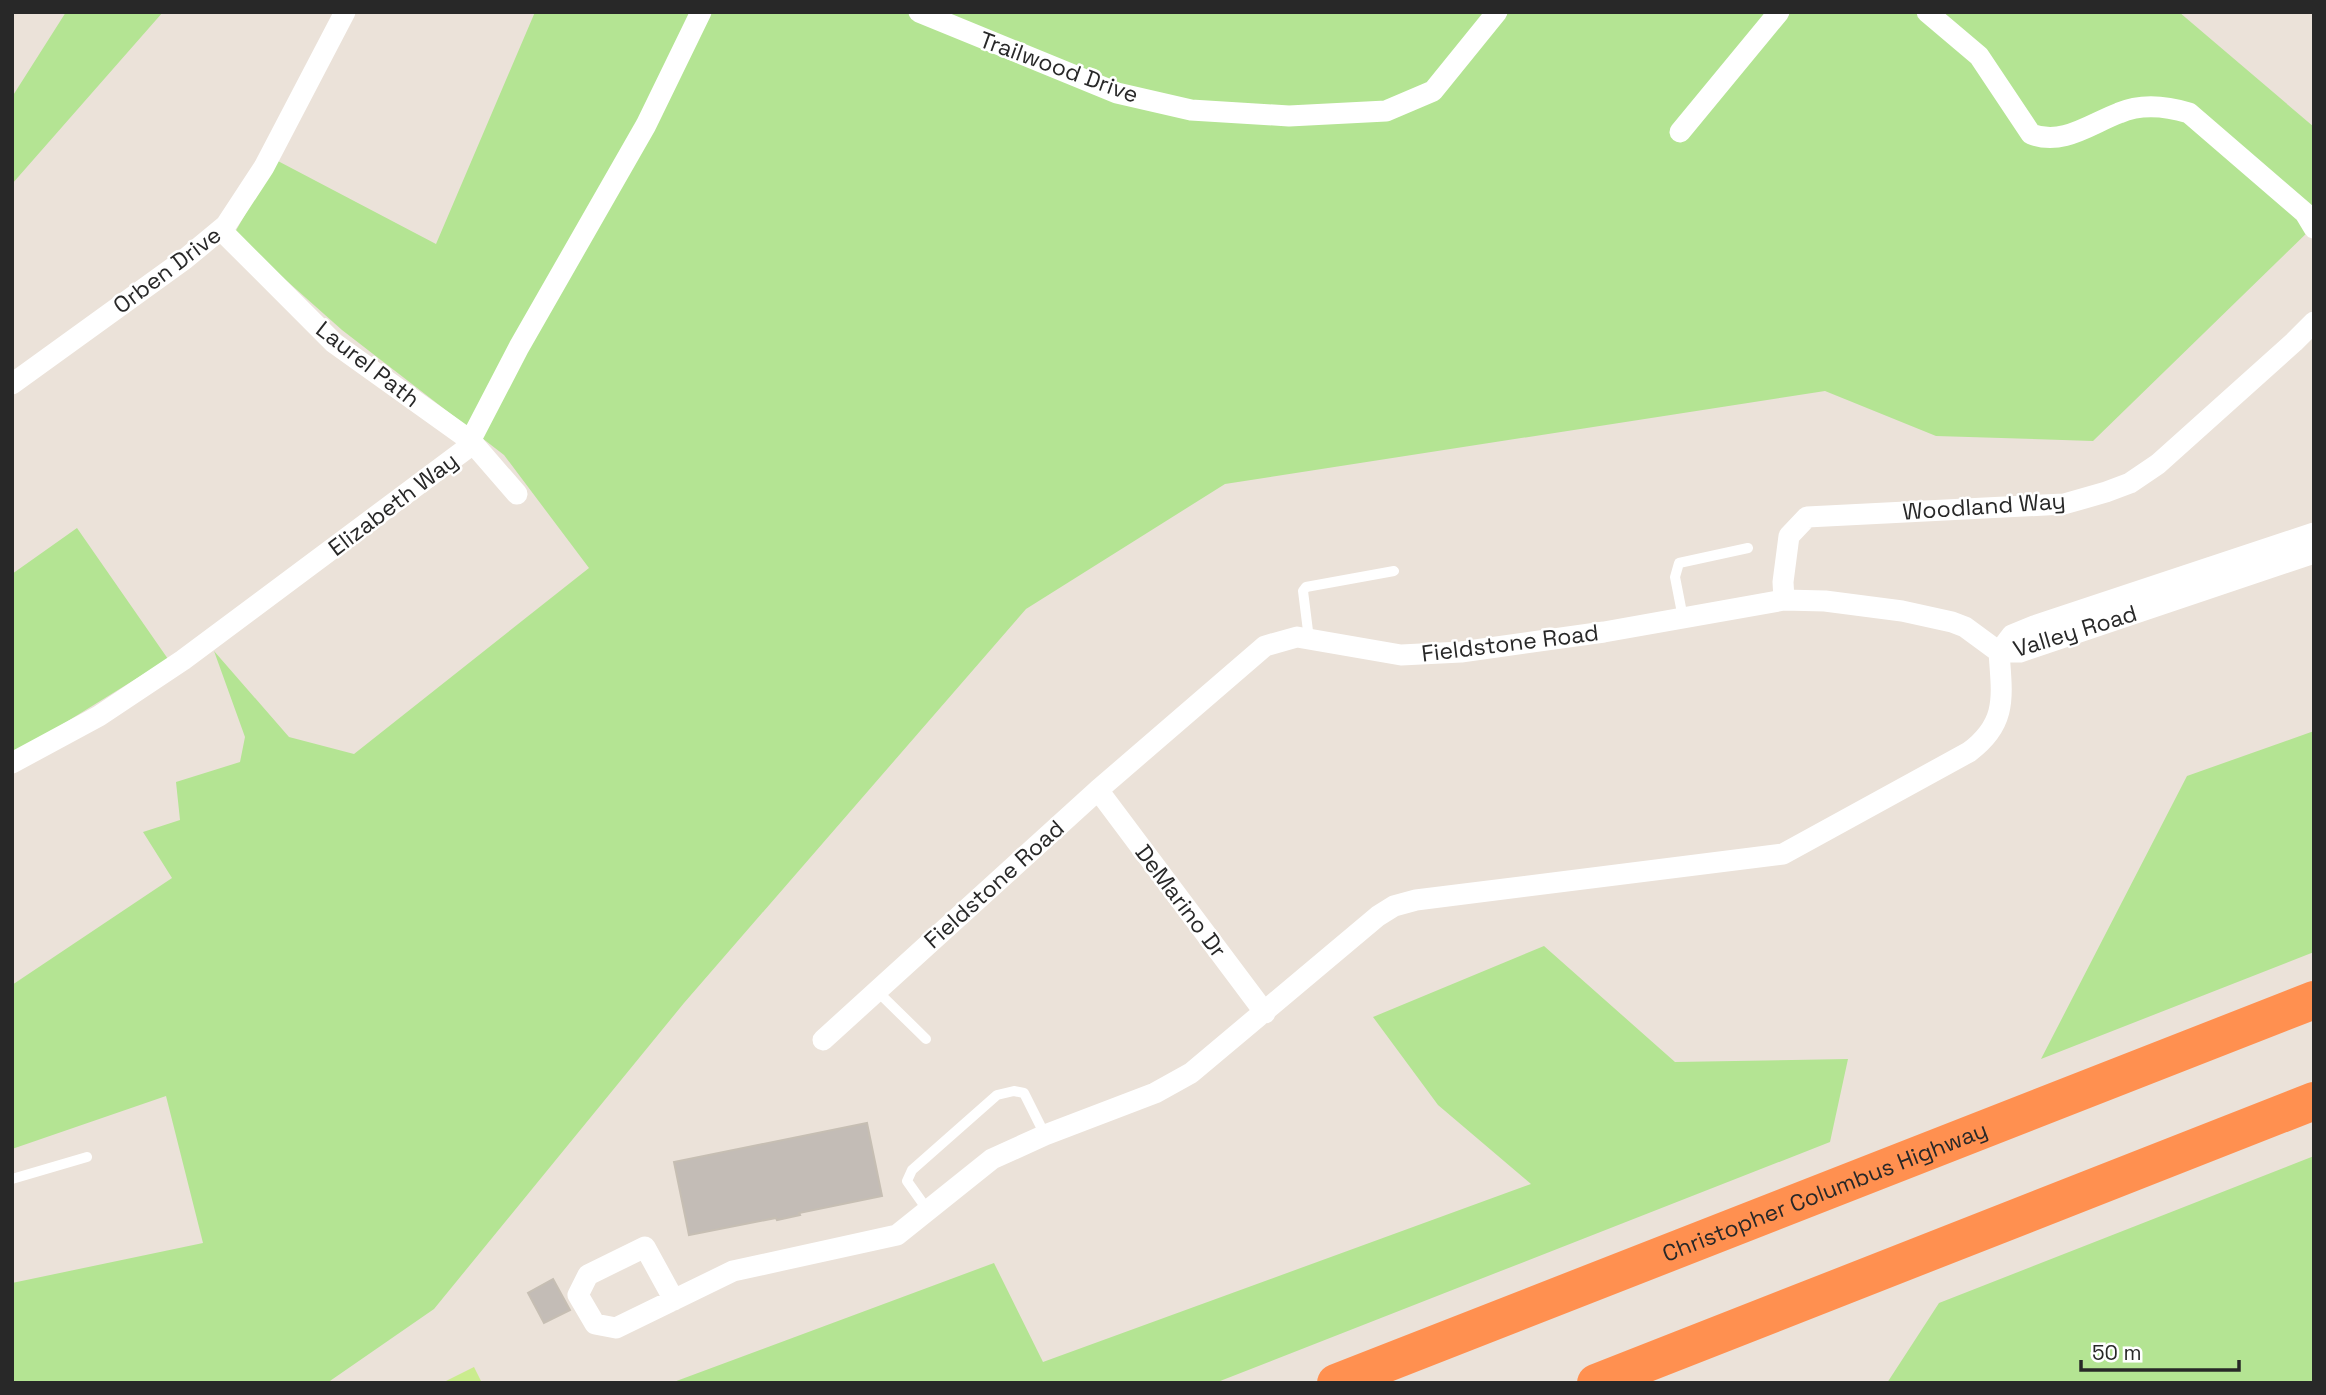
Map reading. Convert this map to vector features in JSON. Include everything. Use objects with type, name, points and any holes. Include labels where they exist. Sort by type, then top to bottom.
[{"type":"highway","name":"Christopher Columbus Highway","points":[[1336,1383],[2314,1000]]},
{"type":"highway","points":[[1596,1383],[2314,1101]]},
{"type":"street","name":"Orben Drive","points":[[12,384],[222,230],[264,167],[345,12]]},
{"type":"street","name":"Elizabeth Way","points":[[12,763],[99,716],[183,660],[466,449],[519,347],[646,125],[701,12]]},
{"type":"street","name":"Trailwood Drive","points":[[919,12],[1117,93],[1191,110],[1289,116],[1386,111],[1433,91],[1497,12]]},
{"type":"street","points":[[1680,132],[1780,12]]},
{"type":"street","points":[[1927,12],[1979,57],[2031,134],[2044,139],[2073,135],[2120,112],[2138,107],[2167,106],[2189,113],[2305,213],[2314,229]]},
{"type":"street","name":"Laurel Path","points":[[222,230],[334,343],[471,441],[517,494]]},
{"type":"street","name":"Woodland Way","points":[[1784,600],[1783,582],[1789,536],[1808,517],[2064,504],[2130,482],[2158,464],[2314,322]]},
{"type":"street","name":"Valley Road","points":[[1999,652],[2012,635],[2034,626],[2314,533]]},
{"type":"street","name":"Valley Road","points":[[1999,652],[2020,652],[2314,554]]},
{"type":"street","name":"Fieldstone Road","points":[[823,1040],[1098,790],[1265,646],[1297,637],[1401,655],[1461,652],[1604,632],[1784,600],[1825,601],[1902,611],[1952,622],[1965,627],[1999,652]]},
{"type":"street","points":[[674,1300],[645,1247],[588,1275],[578,1295],[595,1324],[616,1328],[674,1300],[733,1271],[897,1235],[992,1159],[1045,1135],[1155,1093],[1191,1073],[1378,916],[1405,902],[1479,890],[1783,854],[1980,744],[1994,728],[1999,716],[2002,693],[1999,652]]},
{"type":"street","name":"DeMarino Dr","points":[[1098,790],[1265,1013]]},
{"type":"lane","points":[[1683,618],[1675,577],[1679,563],[1748,548]]},
{"type":"lane","points":[[1309,639],[1303,591],[1307,587],[1394,571]]},
{"type":"lane","points":[[877,991],[926,1039]]},
{"type":"lane","points":[[929,1212],[907,1181],[912,1170],[997,1095],[1014,1091],[1024,1093],[1045,1135]]},
{"type":"lane","points":[[12,1179],[87,1157]]},
{"type":"green space","points":[[66,12],[163,12],[12,184],[12,97]]},
{"type":"green space","points":[[535,12],[2179,12],[2314,127],[2314,226],[2093,441],[1936,436],[1825,391],[1225,484],[1026,609],[684,1003],[434,1309],[327,1383],[12,1383],[12,1283],[203,1243],[166,1096],[12,1149],[12,985],[172,878],[143,832],[180,820],[176,782],[240,762],[245,737],[214,651],[289,737],[354,754],[589,568],[504,455],[342,330],[234,234],[276,160],[436,244]]},
{"type":"green space","points":[[77,528],[168,659],[13,755],[12,574]]},
{"type":"green space","points":[[2314,731],[2314,952],[2041,1059],[2187,776]]},
{"type":"green space","points":[[1544,946],[1675,1062],[1848,1059],[1830,1142],[1215,1383],[671,1383],[994,1263],[1043,1362],[1531,1184],[1438,1105],[1373,1017]]},
{"type":"green space","points":[[2314,1156],[2314,1383],[1887,1383],[1939,1303]]},
{"type":"green space","points":[[474,1367],[482,1383],[442,1383]]},
{"type":"building","points":[[867,1123],[882,1196],[777,1220],[776,1218],[689,1235],[674,1162]]},
{"type":"building","points":[[553,1279],[570,1310],[544,1323],[528,1293]]}]
